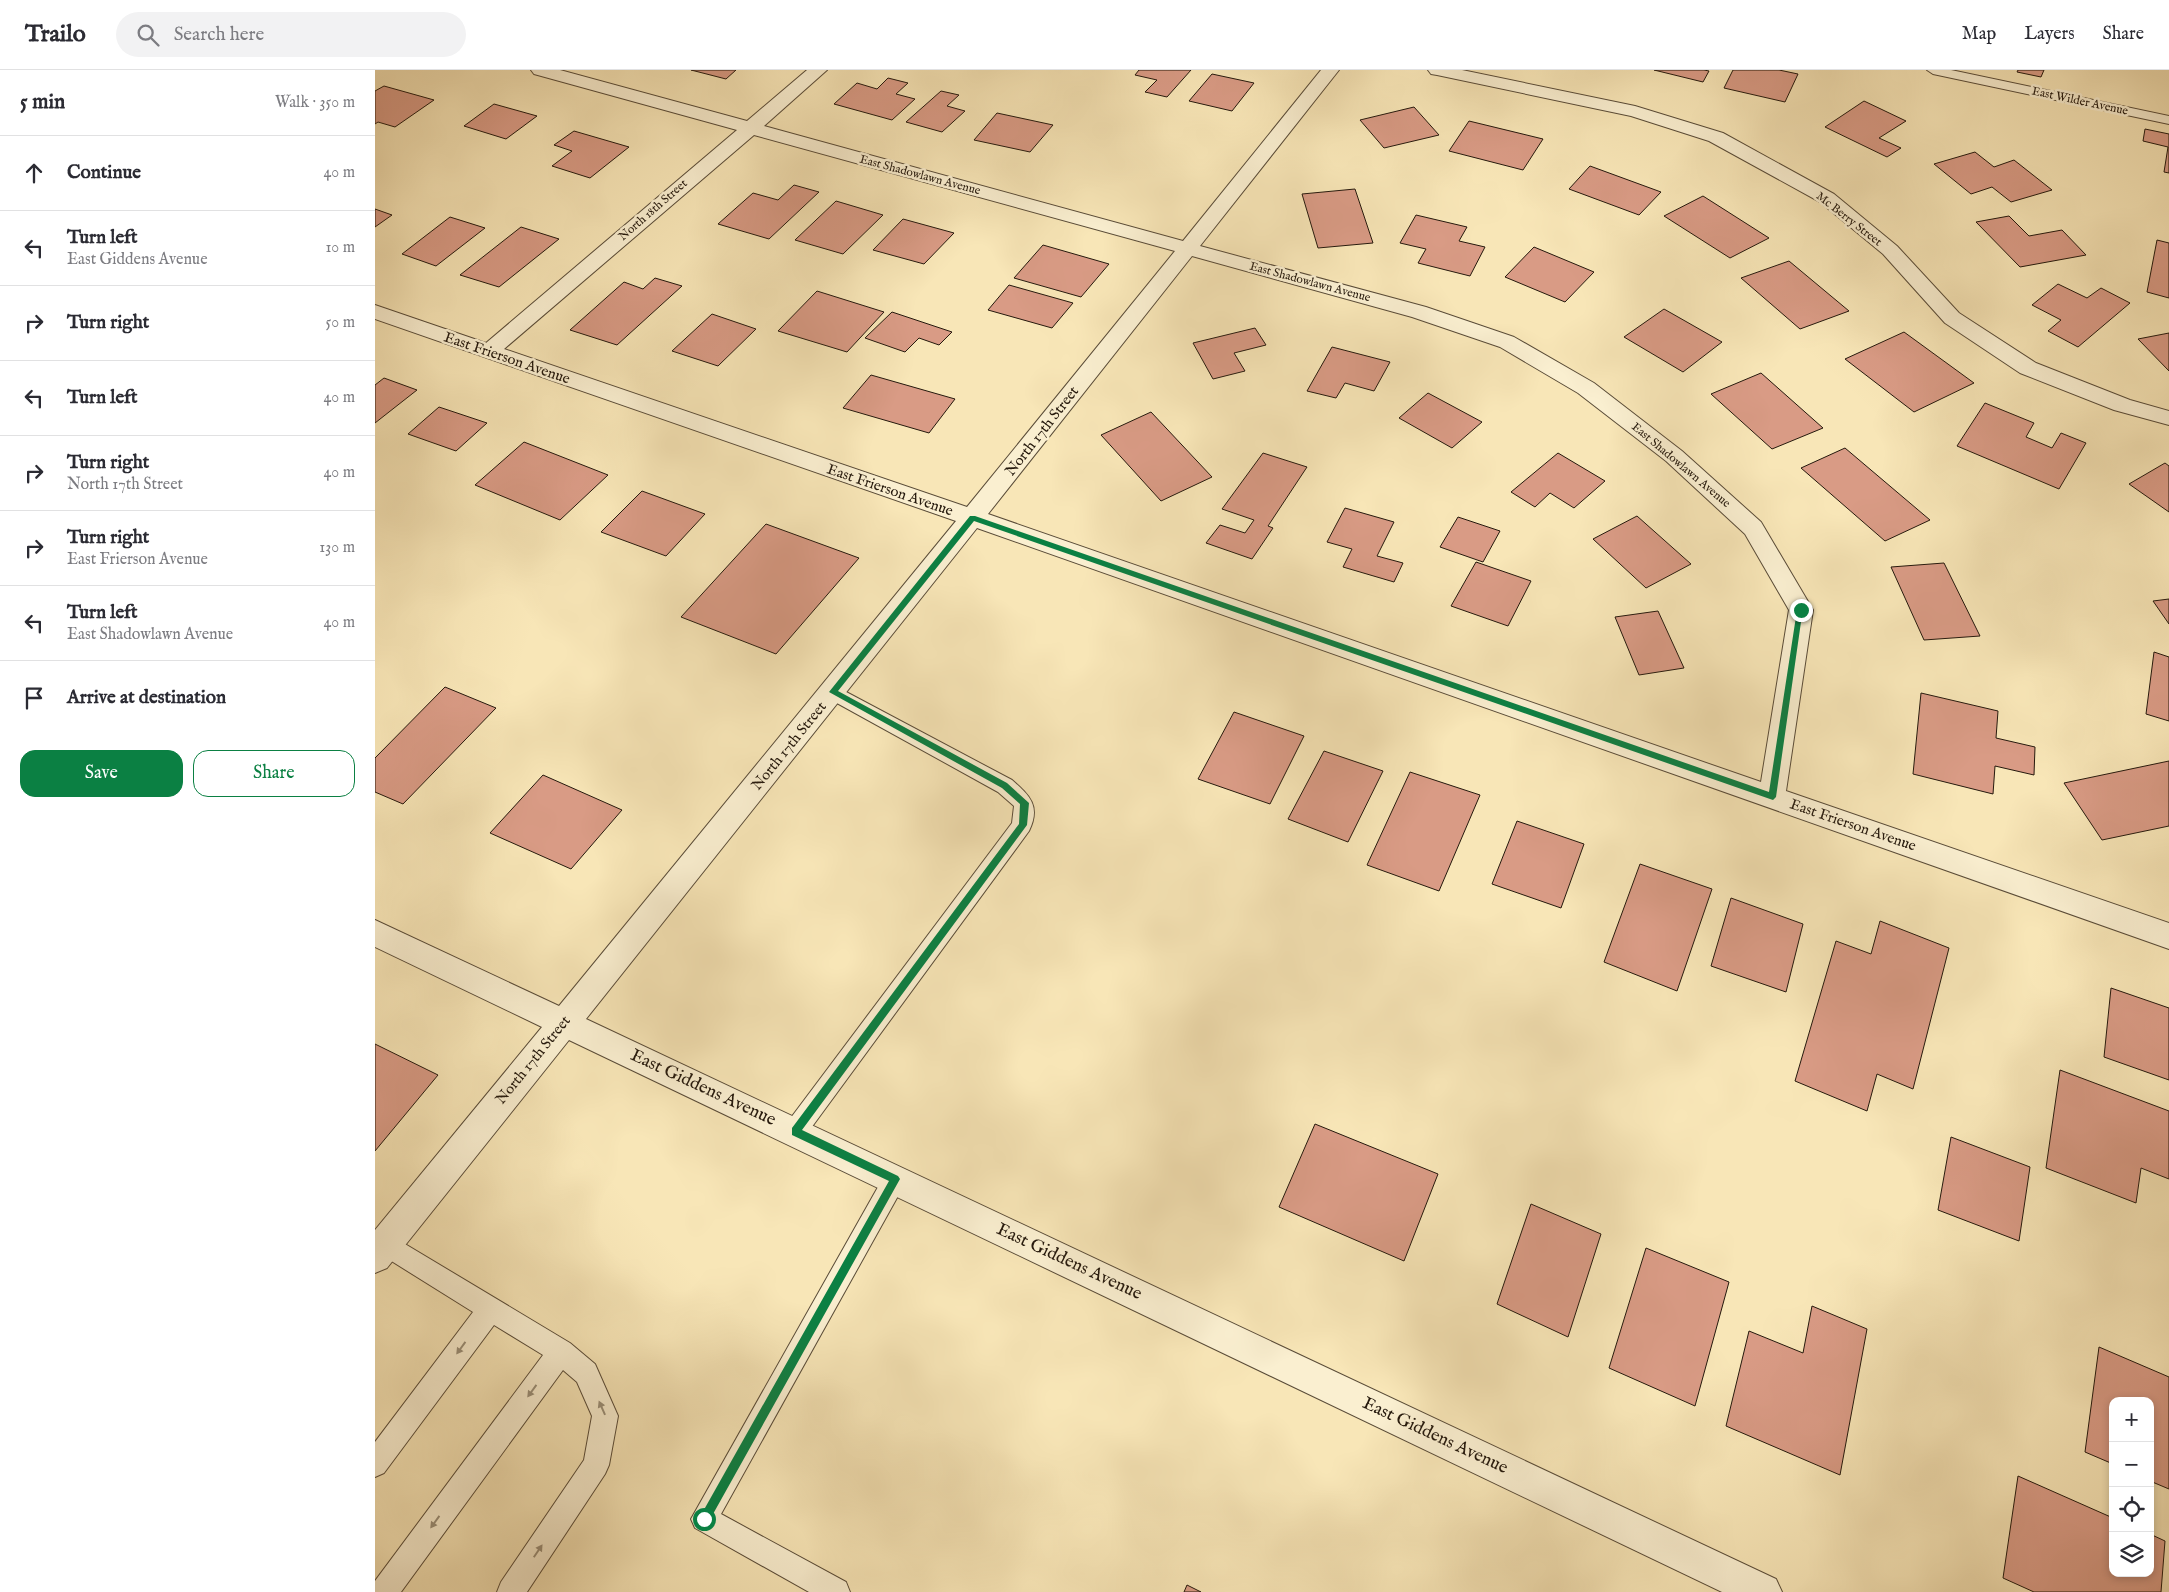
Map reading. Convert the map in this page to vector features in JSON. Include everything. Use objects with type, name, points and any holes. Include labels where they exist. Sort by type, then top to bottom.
[{"type":"street","name":"East Shadowlawn Avenue","points":[[540,70],[1419,312],[1507,342],[1586,388],[1674,456],[1753,528],[1801,610],[1773,797]]},
{"type":"street","name":"North 18th Street","points":[[489,351],[818,70]]},
{"type":"street","name":"North 17th Street","points":[[380,1250],[833,692],[1330,70]]},
{"type":"street","name":"Mc Berry Street","points":[[1437,70],[1635,111],[1716,137],[1827,198],[1890,250],[1952,318],[2028,368],[2122,405],[2169,418]]},
{"type":"street","name":"East Frierson Avenue","points":[[375,312],[973,518],[2169,936]]},
{"type":"street","name":"East Giddens Avenue","points":[[375,933],[1763,1592]]},
{"type":"lane","name":"East Wilder Avenue","points":[[1933,70],[2169,120]]},
{"type":"lane","points":[[795,1132],[1023,825],[1025,803],[1005,786],[833,692]]},
{"type":"lane","points":[[836,1592],[704,1519],[895,1179]]},
{"type":"lane","points":[[380,1250],[490,1309],[561,1352],[587,1373],[605,1416],[596,1465],[511,1592]]},
{"type":"lane","points":[[375,1464],[490,1309]]},
{"type":"lane","points":[[384,1592],[561,1352]]},
{"type":"building","points":[[691,70],[736,70],[726,79]]},
{"type":"building","points":[[1139,70],[1191,70],[1167,97],[1145,92],[1157,80],[1135,75]]},
{"type":"building","points":[[1654,70],[1704,70],[1709,71],[1703,82]]},
{"type":"building","points":[[1733,70],[1779,70],[1798,74],[1785,102],[1724,88]]},
{"type":"building","points":[[2018,70],[2044,70],[2041,77],[2017,72]]},
{"type":"building","points":[[1212,74],[1254,83],[1232,111],[1189,101]]},
{"type":"building","points":[[888,78],[908,83],[896,94],[915,99],[892,120],[834,104],[857,83],[877,89]]},
{"type":"building","points":[[384,86],[434,100],[395,127],[378,122],[375,124],[375,91]]},
{"type":"building","points":[[941,91],[959,95],[947,106],[965,111],[942,132],[906,122]]},
{"type":"building","points":[[1864,101],[1906,121],[1879,138],[1901,148],[1887,157],[1825,127]]},
{"type":"building","points":[[494,104],[537,116],[506,139],[464,126]]},
{"type":"building","points":[[1414,107],[1439,135],[1384,148],[1360,120]]},
{"type":"building","points":[[997,113],[1053,125],[1030,152],[974,140]]},
{"type":"building","points":[[1469,121],[1543,139],[1523,170],[1449,151]]},
{"type":"building","points":[[2145,129],[2169,134],[2169,173],[2164,172],[2168,147],[2143,141]]},
{"type":"building","points":[[574,131],[629,147],[590,178],[552,166],[572,151],[554,145]]},
{"type":"building","points":[[1975,152],[1994,167],[2014,160],[2052,190],[2011,202],[1992,187],[1971,194],[1934,164]]},
{"type":"building","points":[[1590,166],[1661,192],[1639,215],[1569,189]]},
{"type":"building","points":[[794,185],[819,192],[769,239],[718,224],[753,193],[778,200]]},
{"type":"building","points":[[1355,189],[1373,243],[1318,248],[1302,194]]},
{"type":"building","points":[[1703,196],[1769,238],[1730,258],[1664,216]]},
{"type":"building","points":[[836,201],[883,215],[843,254],[795,240]]},
{"type":"building","points":[[375,209],[392,215],[375,227]]},
{"type":"building","points":[[1416,215],[1467,227],[1459,241],[1485,247],[1470,276],[1418,263],[1426,249],[1400,243]]},
{"type":"building","points":[[2009,216],[2029,236],[2062,230],[2086,255],[2020,267],[1976,222]]},
{"type":"building","points":[[450,217],[485,228],[436,266],[402,254]]},
{"type":"building","points":[[903,219],[954,233],[924,264],[873,250]]},
{"type":"building","points":[[521,227],[559,239],[499,287],[460,275]]},
{"type":"building","points":[[2157,240],[2169,243],[2169,298],[2147,292]]},
{"type":"building","points":[[1043,245],[1109,264],[1081,297],[1014,278]]},
{"type":"building","points":[[1534,247],[1594,272],[1565,302],[1505,277]]},
{"type":"building","points":[[1789,261],[1849,311],[1800,329],[1741,278]]},
{"type":"building","points":[[655,278],[682,286],[617,345],[570,330],[624,282],[643,289]]},
{"type":"building","points":[[2058,284],[2087,298],[2101,288],[2130,303],[2078,347],[2048,331],[2061,320],[2032,305]]},
{"type":"building","points":[[1009,285],[1073,303],[1052,328],[988,310]]},
{"type":"building","points":[[817,291],[884,312],[847,352],[778,331]]},
{"type":"building","points":[[1664,309],[1722,342],[1683,372],[1624,337]]},
{"type":"building","points":[[892,312],[952,332],[939,345],[919,338],[905,352],[865,338]]},
{"type":"building","points":[[712,314],[756,329],[718,366],[672,351]]},
{"type":"building","points":[[1255,328],[1266,345],[1234,353],[1245,371],[1213,379],[1193,343]]},
{"type":"building","points":[[1904,332],[1974,383],[1914,412],[1845,359]]},
{"type":"building","points":[[2169,333],[2169,371],[2138,339]]},
{"type":"building","points":[[1332,347],[1390,362],[1374,391],[1345,383],[1336,398],[1307,391]]},
{"type":"building","points":[[1761,373],[1823,428],[1772,449],[1711,394]]},
{"type":"building","points":[[871,375],[955,399],[929,433],[843,408]]},
{"type":"building","points":[[384,378],[417,390],[375,423],[375,385]]},
{"type":"building","points":[[1428,393],[1482,422],[1452,448],[1399,418]]},
{"type":"building","points":[[1985,403],[2034,423],[2026,437],[2052,448],[2061,433],[2086,443],[2059,489],[1957,446]]},
{"type":"building","points":[[439,407],[487,423],[456,451],[408,434]]},
{"type":"building","points":[[1151,412],[1212,477],[1161,501],[1101,435]]},
{"type":"building","points":[[524,442],[608,475],[560,520],[475,485]]},
{"type":"building","points":[[1845,448],[1930,520],[1885,541],[1801,468]]},
{"type":"building","points":[[1263,453],[1307,467],[1268,526],[1273,528],[1252,559],[1206,543],[1220,525],[1245,533],[1254,520],[1222,509]]},
{"type":"building","points":[[1558,453],[1605,481],[1574,508],[1550,493],[1535,507],[1511,492]]},
{"type":"building","points":[[2165,463],[2169,466],[2169,512],[2129,484]]},
{"type":"building","points":[[642,491],[705,514],[666,556],[601,532]]},
{"type":"building","points":[[1345,508],[1394,522],[1377,556],[1403,563],[1394,582],[1343,567],[1352,549],[1327,542]]},
{"type":"building","points":[[1637,516],[1691,564],[1646,588],[1593,539]]},
{"type":"building","points":[[1458,517],[1500,531],[1483,562],[1440,547]]},
{"type":"building","points":[[766,524],[859,558],[776,654],[681,617]]},
{"type":"building","points":[[1476,562],[1531,581],[1508,626],[1451,606]]},
{"type":"building","points":[[1944,563],[1980,636],[1924,640],[1891,567]]},
{"type":"building","points":[[2169,599],[2169,624],[2153,601]]},
{"type":"building","points":[[1658,611],[1684,668],[1639,675],[1615,617]]},
{"type":"building","points":[[2154,652],[2169,657],[2169,721],[2146,714]]},
{"type":"building","points":[[445,687],[496,708],[403,804],[375,792],[375,758]]},
{"type":"building","points":[[1921,693],[1998,711],[1996,738],[2035,747],[2034,775],[1995,766],[1993,794],[1913,774]]},
{"type":"building","points":[[1234,712],[1304,736],[1270,804],[1198,779]]},
{"type":"building","points":[[1324,751],[1383,771],[1348,842],[1288,819]]},
{"type":"building","points":[[2169,761],[2169,826],[2102,840],[2064,783]]},
{"type":"building","points":[[1410,772],[1480,795],[1439,891],[1367,865]]},
{"type":"building","points":[[543,775],[622,810],[571,869],[490,833]]},
{"type":"building","points":[[1517,821],[1584,844],[1561,908],[1492,884]]},
{"type":"building","points":[[1640,864],[1712,889],[1677,991],[1604,962]]},
{"type":"building","points":[[1731,898],[1803,924],[1786,992],[1711,966]]},
{"type":"building","points":[[1880,921],[1949,948],[1913,1089],[1877,1074],[1867,1111],[1795,1081],[1836,941],[1871,954]]},
{"type":"building","points":[[2111,988],[2169,1008],[2169,1080],[2104,1057]]},
{"type":"building","points":[[375,1044],[438,1075],[375,1151]]},
{"type":"building","points":[[2060,1070],[2169,1111],[2169,1179],[2141,1168],[2136,1203],[2046,1168]]},
{"type":"building","points":[[1315,1124],[1438,1174],[1404,1261],[1279,1207]]},
{"type":"building","points":[[1951,1137],[2030,1167],[2019,1241],[1938,1210]]},
{"type":"building","points":[[1531,1204],[1601,1234],[1568,1337],[1497,1304]]},
{"type":"building","points":[[1646,1248],[1729,1282],[1695,1406],[1609,1368]]},
{"type":"building","points":[[1812,1306],[1867,1329],[1840,1475],[1726,1426],[1749,1331],[1803,1353]]},
{"type":"building","points":[[2099,1347],[2169,1377],[2169,1489],[2154,1483],[2154,1397],[2109,1397],[2109,1462],[2085,1452]]},
{"type":"building","points":[[2018,1476],[2109,1516],[2109,1577],[2154,1577],[2154,1536],[2165,1541],[2161,1592],[2034,1592],[2003,1578]]},
{"type":"building","points":[[1187,1585],[1201,1592],[1184,1592]]},
{"type":"route","points":[[704,1519],[895,1179],[795,1132],[1023,825],[1025,803],[1005,786],[833,692],[973,518],[1773,797],[1801,610]]}]
